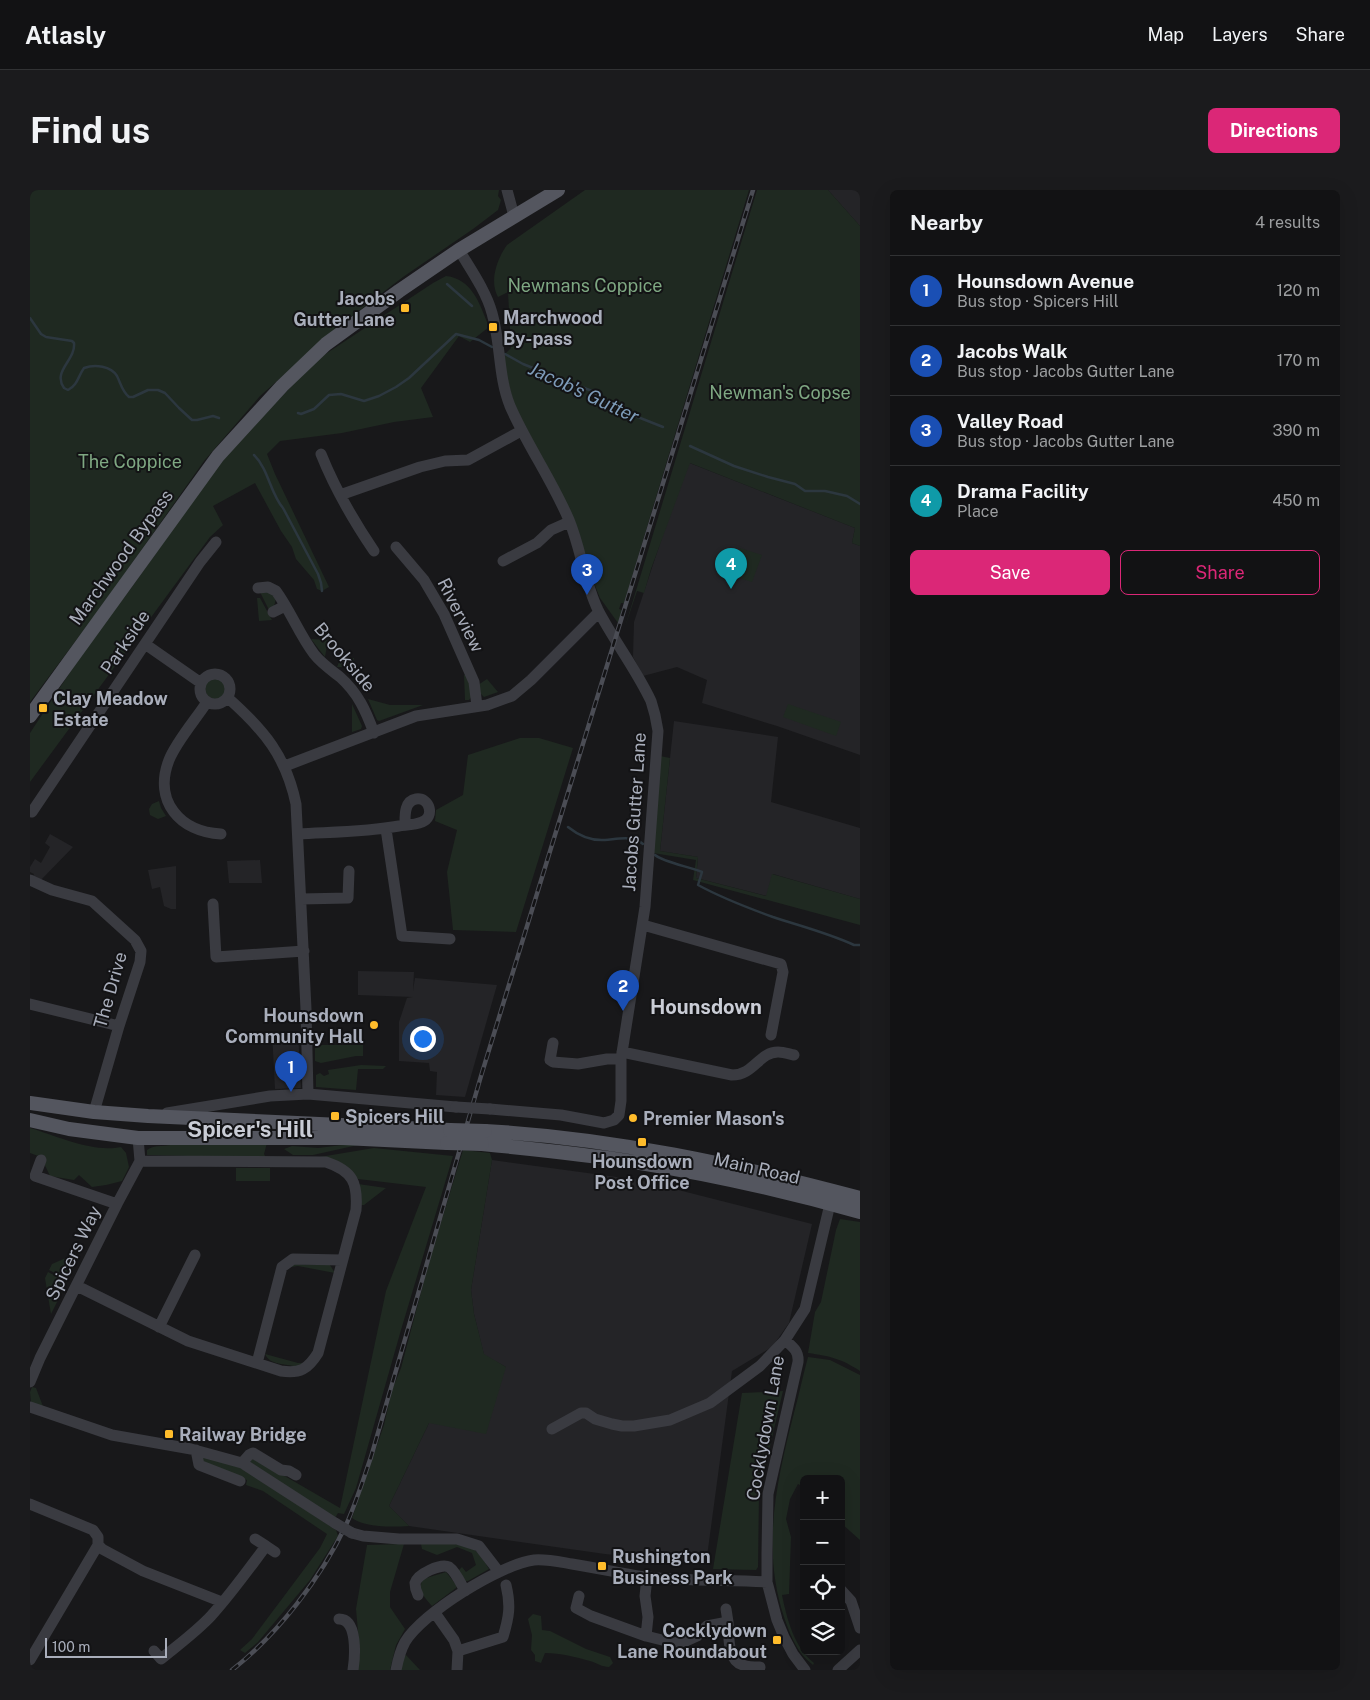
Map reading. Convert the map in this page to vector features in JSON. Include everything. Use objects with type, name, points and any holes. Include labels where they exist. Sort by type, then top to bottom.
[{"type":"main road","name":"Marchwood Bypass","points":[[30,716],[214,460],[282,386],[326,344],[383,302],[459,250],[558,190]]},
{"type":"main road","points":[[30,1103],[94,1112],[484,1138]]},
{"type":"main road","points":[[30,1120],[69,1129],[138,1138],[449,1136]]},
{"type":"main road","name":"Main Road","points":[[484,1138],[618,1145],[737,1167],[860,1198]]},
{"type":"main road","name":"Main Road","points":[[484,1138],[725,1179],[860,1212]]},
{"type":"street","points":[[507,190],[514,216]]},
{"type":"street","name":"Jacobs Gutter Lane","points":[[308,1094],[572,1117],[604,1123],[616,1118],[620,1110],[622,1056],[643,926],[657,751],[654,708],[599,612],[589,588],[570,522],[521,431],[501,376],[497,336],[492,312],[478,282],[459,250]]},
{"type":"street","points":[[340,495],[420,467],[445,461],[468,460],[521,431]]},
{"type":"street","points":[[321,454],[354,522],[374,552]]},
{"type":"street","points":[[503,561],[537,543],[551,530],[570,522]]},
{"type":"street","name":"Parkside","points":[[32,812],[200,562],[216,542]]},
{"type":"street","name":"Riverview","points":[[396,547],[427,585],[444,614],[474,682],[477,706]]},
{"type":"street","name":"Brookside","points":[[258,588],[264,586],[273,588],[279,595],[317,658],[357,695],[366,711],[374,733]]},
{"type":"street","points":[[273,612],[285,606]]},
{"type":"street","points":[[285,766],[428,713],[477,706],[502,700],[519,691],[599,612]]},
{"type":"street","points":[[145,644],[201,684]]},
{"type":"street","points":[[213,674],[223,676],[230,683],[231,688],[228,698],[221,704],[207,702],[201,694],[201,684],[208,676],[213,674]]},
{"type":"street","points":[[148,1116],[250,1099],[308,1094],[304,951],[296,804],[285,766],[273,745],[264,733],[228,698]]},
{"type":"street","points":[[207,702],[171,756],[165,774],[166,796],[174,812],[188,825],[205,832],[220,834]]},
{"type":"street","points":[[298,834],[406,825]]},
{"type":"street","points":[[386,828],[402,936],[450,939]]},
{"type":"street","points":[[301,899],[348,898],[349,871]]},
{"type":"street","name":"The Drive","points":[[30,880],[52,890],[92,901],[134,940],[140,948],[140,962],[94,1112]]},
{"type":"street","points":[[213,904],[216,957],[304,951]]},
{"type":"street","points":[[643,926],[781,964],[783,966],[783,973],[771,1035]]},
{"type":"street","points":[[30,1004],[119,1026]]},
{"type":"street","points":[[553,1043],[550,1060],[553,1062],[578,1064],[622,1056],[737,1075],[748,1071],[762,1058],[772,1053],[780,1052],[794,1055]]},
{"type":"street","points":[[76,1286],[188,1341],[280,1371],[293,1373],[304,1369],[312,1363],[318,1353],[356,1210],[357,1192],[349,1174],[339,1166],[326,1162],[140,1161],[138,1138]]},
{"type":"street","points":[[41,1160],[35,1176],[117,1204]]},
{"type":"street","name":"Spicers Way","points":[[30,1382],[40,1358],[140,1161]]},
{"type":"street","points":[[552,1429],[581,1413],[586,1413],[606,1423],[622,1426],[661,1422],[680,1417],[717,1399],[760,1366],[785,1340],[799,1319],[809,1298],[830,1204]]},
{"type":"street","points":[[158,1327],[195,1255]]},
{"type":"street","points":[[257,1363],[282,1267],[293,1259],[342,1260]]},
{"type":"street","name":"Cocklydown Lane","points":[[785,1340],[796,1350],[798,1362],[768,1494],[768,1582],[772,1602],[784,1637],[793,1654],[805,1670]]},
{"type":"street","points":[[30,1407],[112,1435],[196,1450],[242,1462],[352,1533],[363,1536],[399,1539],[457,1539],[479,1546],[499,1572]]},
{"type":"street","points":[[196,1450],[199,1465],[240,1481]]},
{"type":"street","points":[[242,1462],[248,1455],[253,1453],[282,1470],[296,1475]]},
{"type":"street","points":[[30,1504],[93,1530],[100,1539],[102,1549],[144,1571],[222,1602]]},
{"type":"street","points":[[30,1663],[100,1539]]},
{"type":"street","points":[[161,1659],[210,1616],[270,1549],[255,1540]]},
{"type":"street","points":[[396,1670],[399,1653],[406,1640],[412,1632],[435,1613],[465,1591],[499,1572],[528,1561],[550,1561],[647,1577],[768,1582]]},
{"type":"street","points":[[418,1595],[415,1584],[417,1580],[437,1566],[447,1566],[452,1569],[465,1591]]},
{"type":"street","points":[[646,1636],[648,1617],[647,1577]]},
{"type":"street","points":[[458,1651],[503,1637],[510,1602],[506,1585]]},
{"type":"street","points":[[845,1594],[851,1601],[860,1628]]},
{"type":"street","points":[[578,1596],[576,1608],[591,1616],[646,1636],[674,1642],[686,1641],[697,1636],[707,1626],[728,1622]]},
{"type":"street","points":[[726,1609],[733,1658],[737,1663],[760,1667],[759,1670]]},
{"type":"street","points":[[435,1613],[454,1640],[458,1651],[457,1670]]},
{"type":"street","points":[[339,1620],[344,1619],[348,1622],[353,1636],[355,1654],[352,1670]]},
{"type":"street","points":[[838,1670],[860,1650]]},
{"type":"shaded area","points":[[828,190],[860,190],[860,226]]},
{"type":"shaded area","points":[[687,462],[855,528],[852,543],[860,546],[860,755],[777,726],[702,703],[707,680],[677,667],[643,676],[633,657],[634,622]]},
{"type":"shaded area","points":[[674,721],[778,737],[771,802],[860,828],[860,899],[773,874],[767,896],[696,878],[698,857],[660,851]]},
{"type":"shaded area","points":[[50,834],[73,847],[39,882],[32,879],[34,874],[30,872],[30,867],[35,859],[41,863],[50,847],[45,843]]},
{"type":"shaded area","points":[[260,860],[262,883],[229,883],[227,861]]},
{"type":"shaded area","points":[[176,866],[176,909],[171,909],[164,906],[160,887],[152,889],[148,870]]},
{"type":"shaded area","points":[[358,971],[414,972],[413,991],[415,978],[497,985],[465,1097],[436,1095],[437,1072],[430,1071],[429,1063],[399,1061],[399,1022],[407,998],[413,997],[358,995]]},
{"type":"shaded area","points":[[272,1032],[298,1032],[301,1088],[275,1089]]},
{"type":"shaded area","name":"Rushington Business Park","points":[[492,1160],[639,1180],[812,1224],[789,1323],[772,1347],[732,1371],[706,1564],[605,1554],[409,1526],[389,1506],[429,1423],[506,1367],[484,1355],[474,1314],[471,1290]]},
{"type":"green space","name":"The Coppice","points":[[30,190],[499,190],[498,196],[501,200],[498,210],[403,277],[343,323],[260,396],[204,461],[106,600],[30,702]]},
{"type":"green space","name":"Newmans Coppice","points":[[585,190],[749,190],[624,603],[621,603],[619,609],[622,610],[618,623],[600,598],[554,482],[514,404],[505,371],[505,354],[511,348],[508,292],[498,297],[494,284],[497,263],[507,245]]},
{"type":"green space","name":"Newman's Copse","points":[[757,190],[828,190],[860,226],[860,546],[852,543],[855,528],[690,463],[644,593],[637,591],[625,627]]},
{"type":"green space","points":[[446,276],[463,282],[469,288],[479,302],[489,327],[470,342],[459,336],[421,388],[433,417],[394,422],[342,433],[280,441],[267,454],[329,587],[322,591],[317,589],[314,580],[296,559],[292,547],[281,531],[255,483],[213,506],[223,525],[210,537],[30,782],[30,733],[90,642],[132,587],[225,455],[318,359]]},
{"type":"green space","points":[[740,548],[762,555],[752,582],[730,575]]},
{"type":"green space","points":[[270,591],[276,598],[274,607],[269,610],[260,592]]},
{"type":"green space","points":[[257,598],[260,598],[272,620],[259,621]]},
{"type":"green space","points":[[311,639],[328,640],[325,657]]},
{"type":"green space","points":[[343,657],[354,658],[354,667],[337,667]]},
{"type":"green space","points":[[464,675],[467,675],[472,696],[469,700],[465,700]]},
{"type":"green space","points":[[216,677],[224,680],[227,688],[224,696],[216,699],[208,696],[205,688],[208,680]]},
{"type":"green space","points":[[487,679],[498,692],[484,697],[479,692],[478,685]]},
{"type":"green space","points":[[368,699],[390,705],[423,705],[379,721]]},
{"type":"green space","points":[[352,704],[362,726],[361,729],[352,732]]},
{"type":"green space","points":[[788,704],[841,722],[836,736],[783,717]]},
{"type":"green space","points":[[520,738],[539,738],[573,748],[516,932],[453,930],[447,872],[457,830],[435,821],[436,810],[463,795],[468,755]]},
{"type":"green space","points":[[660,756],[670,758],[660,851],[698,857],[696,878],[766,896],[772,874],[860,899],[860,925],[693,880],[696,860],[653,853]]},
{"type":"green space","points":[[159,801],[166,816],[158,819],[150,815],[149,809],[152,804]]},
{"type":"green space","points":[[315,1045],[363,1045],[363,1056],[321,1063],[315,1061]]},
{"type":"green space","points":[[361,1065],[386,1066],[383,1069],[358,1069],[356,1090],[316,1087],[316,1075],[320,1073],[324,1076],[329,1074],[328,1070]]},
{"type":"green space","points":[[30,1128],[87,1146],[99,1148],[121,1147],[126,1153],[129,1167],[122,1181],[92,1187],[79,1175],[74,1180],[50,1176],[41,1157],[30,1153]]},
{"type":"green space","points":[[267,1143],[264,1154],[266,1158],[147,1155],[147,1150],[150,1148],[176,1144]]},
{"type":"green space","points":[[350,1144],[358,1145],[313,1155],[293,1155],[284,1149],[292,1146],[318,1148]]},
{"type":"green space","points":[[374,1148],[453,1156],[356,1488],[344,1514],[338,1513],[335,1518],[250,1463],[251,1459],[257,1460],[340,1508],[386,1291],[426,1187],[358,1179],[337,1162],[320,1157]]},
{"type":"green space","points":[[463,1150],[490,1153],[492,1160],[471,1290],[474,1314],[484,1354],[506,1367],[486,1434],[429,1423],[389,1506],[409,1526],[387,1527],[365,1524],[352,1518],[384,1425],[392,1390],[401,1368],[429,1262]]},
{"type":"green space","points":[[236,1168],[270,1168],[270,1181],[236,1181]]},
{"type":"green space","points":[[358,1184],[386,1188],[364,1205],[360,1205]]},
{"type":"green space","points":[[840,1219],[860,1222],[860,1371],[836,1359],[808,1353],[815,1312],[821,1302]]},
{"type":"green space","points":[[68,1257],[76,1262],[68,1280],[49,1270],[52,1264]]},
{"type":"green space","points":[[289,1264],[330,1265],[335,1273],[298,1266],[291,1267]]},
{"type":"green space","points":[[48,1272],[67,1282],[51,1314],[45,1278]]},
{"type":"green space","points":[[265,1354],[303,1363],[296,1367],[279,1363],[271,1361]]},
{"type":"green space","points":[[808,1357],[830,1360],[860,1375],[860,1540],[845,1527],[845,1475],[800,1475],[800,1485],[798,1484],[790,1499],[786,1519],[791,1537],[789,1594],[782,1595],[786,1614],[800,1651],[785,1620],[774,1568],[774,1516],[787,1439]]},
{"type":"green space","points":[[32,1387],[36,1388],[44,1409],[31,1403],[30,1392]]},
{"type":"green space","points":[[783,1391],[759,1493],[758,1567],[756,1570],[713,1569],[742,1393]]},
{"type":"green space","points":[[202,1454],[240,1466],[336,1530],[338,1536],[310,1580],[258,1642],[245,1653],[240,1650],[252,1639],[320,1548],[327,1534],[263,1491],[246,1485],[247,1480],[202,1461]]},
{"type":"green space","points":[[449,1543],[473,1549],[481,1556],[489,1569],[465,1581],[458,1571],[462,1567],[466,1572],[476,1565],[472,1553],[457,1547],[437,1555],[422,1549],[421,1544]]},
{"type":"green space","points":[[404,1544],[390,1592],[390,1607],[405,1629],[396,1645],[390,1670],[357,1670],[360,1653],[356,1609],[367,1545]]},
{"type":"green space","points":[[446,1572],[457,1586],[432,1606],[424,1597],[421,1583],[423,1579]]},
{"type":"green space","points":[[533,1614],[541,1616],[542,1630],[550,1631],[586,1649],[610,1657],[613,1663],[606,1667],[573,1657],[545,1653],[541,1663],[535,1661],[535,1655],[531,1650],[532,1635],[528,1619]]},
{"type":"green space","points":[[406,1655],[420,1670],[399,1670],[402,1657]]},
{"type":"green space","points":[[803,1655],[806,1655],[814,1663],[813,1665]]},
{"type":"waterway","points":[[447,284],[472,306]]},
{"type":"waterway","points":[[30,318],[41,334],[46,337],[72,341],[74,343],[72,355],[62,371],[61,382],[64,388],[68,390],[74,386],[84,368],[102,367],[111,370],[117,376],[123,390],[129,397],[148,390],[158,390],[165,393],[192,420],[213,416],[219,418]]},
{"type":"waterway","name":"Jacob's Gutter","points":[[298,413],[301,414],[314,409],[329,395],[341,394],[364,401],[379,396],[409,378],[456,334],[479,340],[492,347]]},
{"type":"waterway","name":"Jacob's Gutter","points":[[505,354],[523,364],[592,391],[610,406],[663,427]]},
{"type":"waterway","name":"Jacob's Gutter","points":[[690,446],[734,466],[795,484],[805,491],[825,491],[847,496],[860,504]]},
{"type":"waterway","points":[[254,455],[263,468],[275,496],[318,574],[322,591]]},
{"type":"waterway","points":[[568,827],[580,835],[590,838],[600,840],[635,839],[643,844]]},
{"type":"waterway","points":[[655,855],[664,860],[702,872],[698,885],[726,898],[773,917],[824,933],[854,945],[860,945]]},
{"type":"railway","points":[[232,1670],[266,1640],[311,1585],[346,1525],[371,1457],[481,1076],[753,190]]},
{"type":"place","name":"Jacobs Gutter Lane","points":[[405,308]]},
{"type":"place","name":"Marchwood By-pass","points":[[493,327]]},
{"type":"place","name":"Drama Facility","points":[[731,589]]},
{"type":"place","name":"Valley Road","points":[[587,595]]},
{"type":"place","name":"Clay Meadow Estate","points":[[43,708]]},
{"type":"place","name":"Jacobs Walk","points":[[623,1011]]},
{"type":"place","name":"Hounsdown Community Hall","points":[[374,1025]]},
{"type":"place","name":"Hounsdown Avenue","points":[[291,1092]]},
{"type":"place","name":"Spicers Hill","points":[[335,1116]]},
{"type":"place","name":"Premier Mason's","points":[[633,1118]]},
{"type":"place","name":"Hounsdown Post Office","points":[[642,1142]]},
{"type":"place","name":"Railway Bridge","points":[[169,1434]]},
{"type":"place","name":"Rushington Business Park","points":[[602,1566]]},
{"type":"place","name":"Cocklydown Lane Roundabout","points":[[777,1640]]},
{"type":"district","name":"Hounsdown","points":[[706,1007]]},
{"type":"district","name":"Spicer's Hill","points":[[250,1129]]}]
